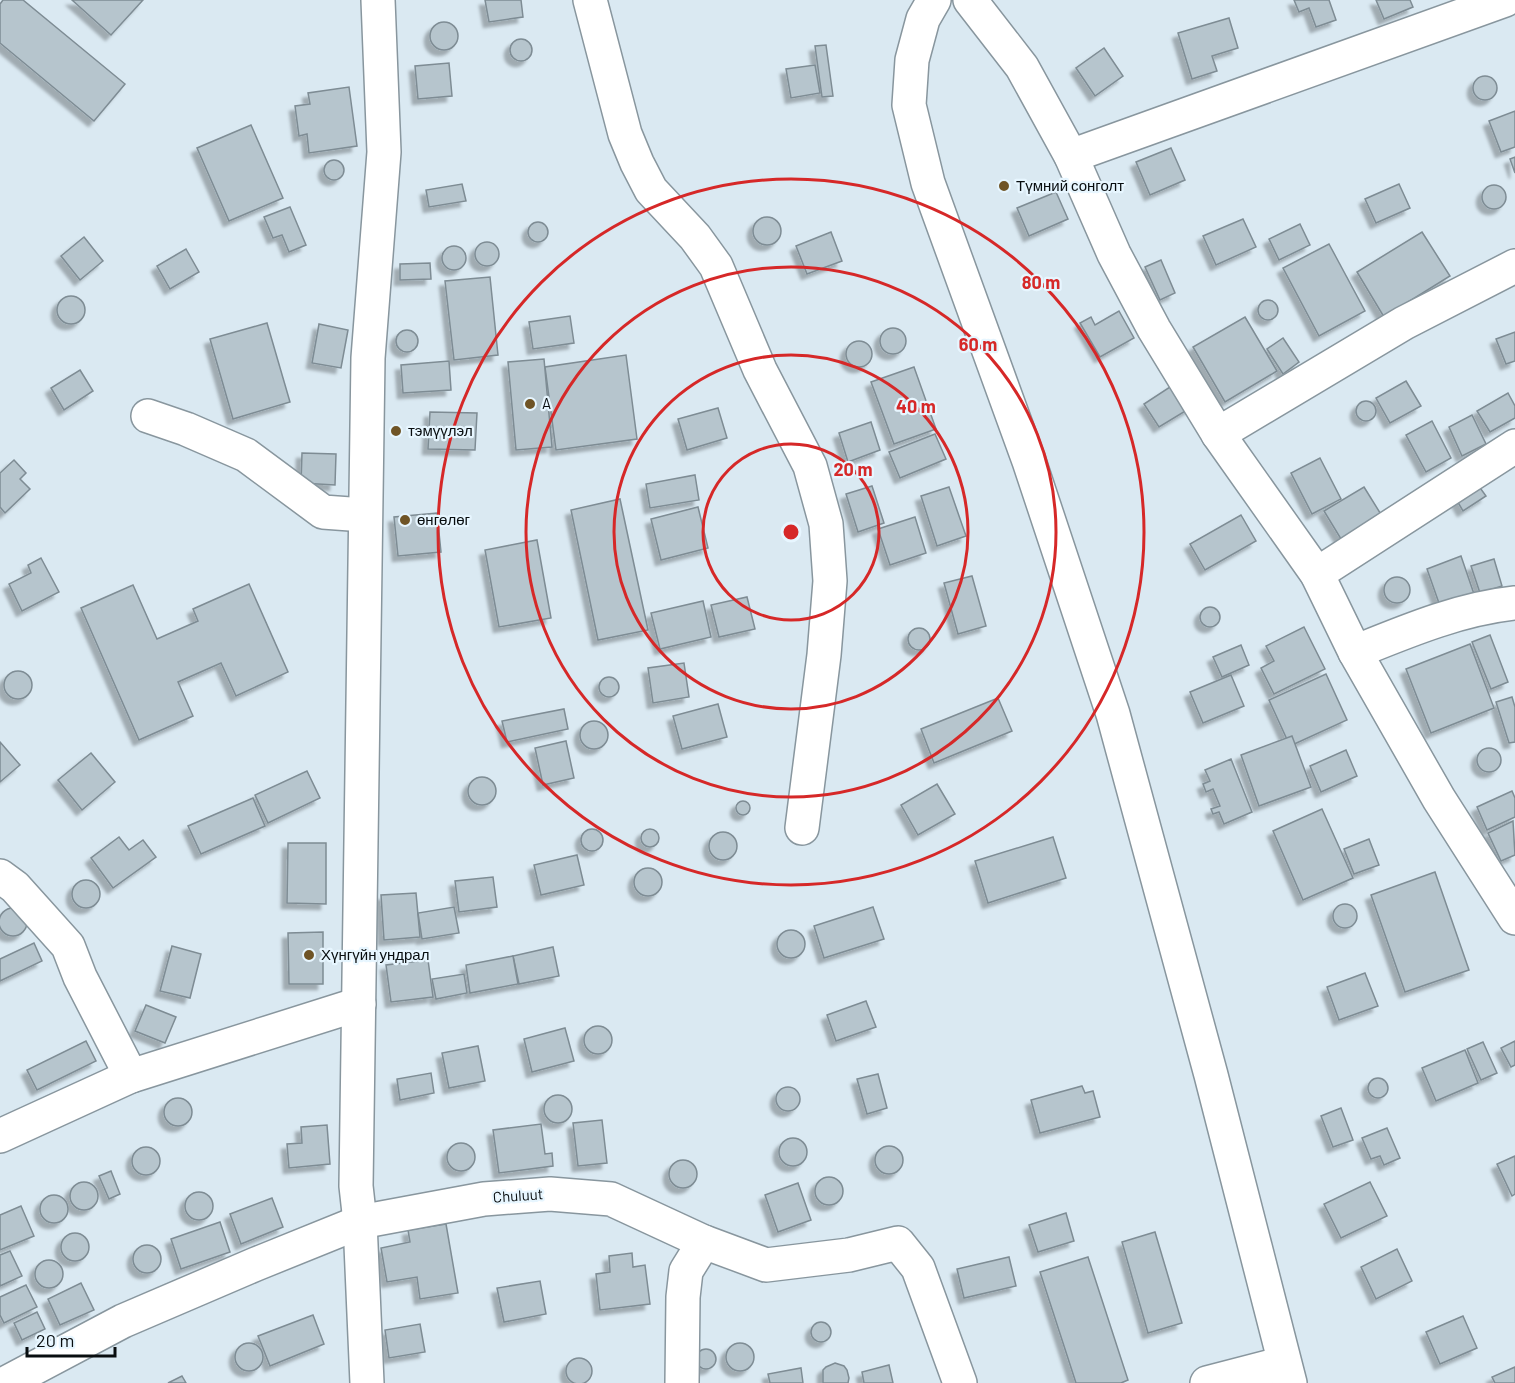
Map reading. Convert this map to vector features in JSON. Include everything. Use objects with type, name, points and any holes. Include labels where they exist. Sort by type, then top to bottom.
[{"type":"street","points":[[367,1383],[360,1222],[356,1186],[368,358],[384,152],[378,0]]},
{"type":"street","points":[[590,0],[625,134],[637,163],[651,190],[695,237],[716,266],[760,370],[810,466],[826,524],[830,580],[827,623],[802,828]]},
{"type":"street","points":[[934,0],[923,19],[912,60],[909,105],[928,183],[1029,461],[1113,714],[1211,1075],[1287,1373],[1207,1383]]},
{"type":"street","points":[[970,0],[1022,67],[1071,156],[1124,273],[1154,329],[1218,434],[1317,574],[1355,652],[1439,799],[1515,918]]},
{"type":"street","points":[[1071,156],[1505,0]]},
{"type":"street","points":[[1218,434],[1404,323],[1515,266]]},
{"type":"street","points":[[148,416],[186,429],[246,455],[323,512],[364,515]]},
{"type":"street","points":[[1317,574],[1515,446]]},
{"type":"street","points":[[1355,652],[1408,630],[1462,613],[1515,603]]},
{"type":"street","points":[[0,876],[15,887],[68,946],[80,977],[131,1076]]},
{"type":"street","points":[[0,1136],[131,1076],[359,1005]]},
{"type":"street","name":"Chuluut","points":[[6,1383],[123,1321],[360,1222],[484,1199],[550,1194],[611,1199],[704,1242],[766,1265],[849,1256],[898,1243],[918,1268],[960,1383]]},
{"type":"street","points":[[682,1383],[683,1297],[686,1271],[704,1242]]},
{"type":"building","points":[[3,0],[23,0],[125,84],[94,121],[0,43],[0,4]]},
{"type":"building","points":[[72,0],[143,0],[111,35]]},
{"type":"building","points":[[485,0],[521,0],[523,17],[489,22]]},
{"type":"building","points":[[1294,0],[1329,0],[1336,20],[1316,27],[1309,8],[1299,12]]},
{"type":"building","points":[[1376,0],[1410,0],[1413,7],[1384,19]]},
{"type":"building","points":[[1229,18],[1238,48],[1212,56],[1217,71],[1192,79],[1178,33]]},
{"type":"building","points":[[444,22],[454,26],[458,36],[454,46],[444,50],[434,46],[430,36],[434,26]]},
{"type":"building","points":[[521,39],[529,42],[532,50],[529,58],[521,61],[513,58],[510,50],[513,42]]},
{"type":"building","points":[[826,45],[833,96],[822,97],[815,46]]},
{"type":"building","points":[[1104,48],[1123,76],[1095,96],[1076,68]]},
{"type":"building","points":[[449,63],[452,96],[418,99],[415,66]]},
{"type":"building","points":[[815,65],[820,93],[791,98],[786,69]]},
{"type":"building","points":[[1485,76],[1494,79],[1497,88],[1494,97],[1485,100],[1476,97],[1473,88],[1476,79]]},
{"type":"building","points":[[349,87],[357,146],[309,153],[307,134],[299,136],[295,106],[310,104],[308,93]]},
{"type":"building","points":[[1515,111],[1515,147],[1501,152],[1489,121]]},
{"type":"building","points":[[251,125],[283,198],[229,221],[197,148]]},
{"type":"building","points":[[1171,148],[1185,180],[1150,195],[1136,162]]},
{"type":"building","points":[[1515,157],[1515,173],[1510,159]]},
{"type":"building","points":[[334,160],[341,163],[344,170],[341,177],[334,180],[327,177],[324,170],[327,163]]},
{"type":"building","points":[[462,184],[466,201],[429,207],[426,190]]},
{"type":"building","points":[[1399,184],[1410,208],[1376,223],[1365,199]]},
{"type":"building","points":[[1494,185],[1503,188],[1506,197],[1503,206],[1494,209],[1485,206],[1482,197],[1485,188]]},
{"type":"building","points":[[1056,192],[1068,219],[1029,236],[1017,208]]},
{"type":"building","points":[[290,207],[306,245],[289,252],[282,235],[273,238],[264,217]]},
{"type":"building","points":[[767,217],[777,221],[781,231],[777,241],[767,245],[757,241],[753,231],[757,221]]},
{"type":"building","points":[[1243,219],[1256,247],[1216,265],[1203,236]]},
{"type":"building","points":[[534,222],[542,222],[548,228],[548,236],[542,242],[534,242],[528,236],[528,228]]},
{"type":"building","points":[[1300,224],[1310,245],[1279,260],[1269,239]]},
{"type":"building","points":[[831,232],[842,261],[807,274],[796,246]]},
{"type":"building","points":[[1422,232],[1450,276],[1384,317],[1357,272]]},
{"type":"building","points":[[84,237],[103,261],[80,280],[61,256]]},
{"type":"building","points":[[487,242],[496,245],[499,254],[496,263],[487,266],[478,263],[475,254],[478,245]]},
{"type":"building","points":[[1329,244],[1365,311],[1319,336],[1283,268]]},
{"type":"building","points":[[454,246],[463,249],[466,258],[463,267],[454,270],[445,267],[442,258],[445,249]]},
{"type":"building","points":[[186,249],[199,272],[170,289],[157,266]]},
{"type":"building","points":[[1161,260],[1175,293],[1160,300],[1145,267]]},
{"type":"building","points":[[430,263],[431,279],[400,280],[400,264]]},
{"type":"building","points":[[490,277],[498,355],[454,360],[445,281]]},
{"type":"building","points":[[71,296],[81,300],[85,310],[81,320],[71,324],[61,320],[57,310],[61,300]]},
{"type":"building","points":[[1264,300],[1272,300],[1278,306],[1278,314],[1272,320],[1264,320],[1258,314],[1258,306]]},
{"type":"building","points":[[1119,311],[1134,338],[1100,357],[1080,323],[1091,317],[1095,325]]},
{"type":"building","points":[[570,316],[574,343],[533,349],[529,322]]},
{"type":"building","points":[[1245,317],[1277,371],[1225,402],[1193,347]]},
{"type":"building","points":[[267,323],[290,402],[233,419],[210,339]]},
{"type":"building","points":[[319,324],[348,330],[341,368],[312,363]]},
{"type":"building","points":[[893,328],[902,332],[906,341],[902,350],[893,354],[884,350],[880,341],[884,332]]},
{"type":"building","points":[[407,330],[415,333],[418,341],[415,349],[407,352],[399,349],[396,341],[399,333]]},
{"type":"building","points":[[1515,332],[1515,361],[1506,364],[1496,339]]},
{"type":"building","points":[[1283,338],[1299,362],[1283,374],[1267,349]]},
{"type":"building","points":[[859,341],[868,345],[872,354],[868,363],[859,367],[850,363],[846,354],[850,345]]},
{"type":"building","points":[[626,355],[637,439],[556,450],[545,367]]},
{"type":"building","name":"A","points":[[544,359],[552,447],[516,450],[508,362]]},
{"type":"building","points":[[449,361],[451,390],[403,393],[401,365]]},
{"type":"building","points":[[914,367],[936,429],[894,444],[871,382]]},
{"type":"building","points":[[80,370],[93,391],[64,410],[51,388]]},
{"type":"building","points":[[1406,381],[1421,406],[1390,423],[1376,398]]},
{"type":"building","points":[[1176,383],[1192,407],[1159,427],[1144,404]]},
{"type":"building","points":[[1508,393],[1515,406],[1515,418],[1490,432],[1477,411]]},
{"type":"building","points":[[1362,401],[1370,401],[1376,407],[1376,415],[1370,421],[1362,421],[1356,415],[1356,407]]},
{"type":"building","points":[[718,408],[727,438],[687,450],[678,419]]},
{"type":"building","points":[[430,412],[477,413],[475,450],[428,449]]},
{"type":"building","points":[[1472,415],[1486,444],[1462,456],[1449,427]]},
{"type":"building","points":[[1432,421],[1451,458],[1426,472],[1406,435]]},
{"type":"building","points":[[871,422],[880,450],[848,462],[839,433]]},
{"type":"building","points":[[935,434],[946,459],[900,478],[889,452]]},
{"type":"building","points":[[302,453],[336,454],[335,485],[301,483]]},
{"type":"building","points":[[1320,458],[1341,499],[1312,514],[1291,473]]},
{"type":"building","points":[[14,460],[26,473],[20,479],[30,489],[5,513],[0,507],[0,473]]},
{"type":"building","points":[[695,475],[699,500],[650,508],[646,484]]},
{"type":"building","points":[[1478,485],[1486,496],[1463,511],[1456,499]]},
{"type":"building","points":[[872,486],[884,523],[858,532],[846,494]]},
{"type":"building","points":[[949,487],[966,536],[937,546],[921,496]]},
{"type":"building","points":[[1364,487],[1382,516],[1341,539],[1324,511]]},
{"type":"building","points":[[620,499],[648,630],[598,640],[571,510]]},
{"type":"building","points":[[698,507],[708,548],[661,560],[651,519]]},
{"type":"building","points":[[437,513],[441,552],[398,556],[394,517]]},
{"type":"building","points":[[1241,515],[1256,541],[1205,570],[1190,544]]},
{"type":"building","points":[[915,517],[926,553],[890,565],[878,529]]},
{"type":"building","points":[[537,540],[551,618],[499,627],[485,550]]},
{"type":"building","points":[[1461,556],[1474,594],[1440,606],[1427,569]]},
{"type":"building","points":[[41,558],[59,592],[22,611],[9,584],[31,573],[28,565]]},
{"type":"building","points":[[1494,559],[1502,586],[1480,593],[1471,566]]},
{"type":"building","points":[[972,576],[986,626],[958,634],[944,583]]},
{"type":"building","points":[[1397,577],[1406,581],[1410,590],[1406,599],[1397,603],[1388,599],[1384,590],[1388,581]]},
{"type":"building","points":[[249,584],[288,672],[236,696],[221,663],[178,682],[193,716],[139,740],[81,608],[133,585],[157,639],[198,621],[193,609]]},
{"type":"building","points":[[747,597],[755,629],[719,637],[711,605]]},
{"type":"building","points":[[703,601],[711,637],[660,649],[651,613]]},
{"type":"building","points":[[1206,607],[1214,607],[1220,613],[1220,621],[1214,627],[1206,627],[1200,621],[1200,613]]},
{"type":"building","points":[[1304,627],[1325,669],[1274,694],[1261,668],[1274,661],[1266,646]]},
{"type":"building","points":[[919,628],[927,631],[930,639],[927,647],[919,650],[911,647],[908,639],[911,631]]},
{"type":"building","points":[[1490,635],[1508,682],[1491,689],[1472,642]]},
{"type":"building","points":[[1470,644],[1494,708],[1431,733],[1406,669]]},
{"type":"building","points":[[1241,645],[1249,665],[1222,677],[1213,657]]},
{"type":"building","points":[[684,663],[689,697],[653,703],[648,668]]},
{"type":"building","points":[[18,671],[28,675],[32,685],[28,695],[18,699],[8,695],[4,685],[8,675]]},
{"type":"building","points":[[1326,674],[1347,720],[1290,746],[1269,700]]},
{"type":"building","points":[[1231,675],[1244,706],[1203,723],[1190,692]]},
{"type":"building","points":[[605,677],[613,677],[619,683],[619,691],[613,697],[605,697],[599,691],[599,683]]},
{"type":"building","points":[[1512,697],[1515,707],[1515,742],[1509,743],[1496,702]]},
{"type":"building","points":[[998,698],[1012,731],[934,763],[921,729]]},
{"type":"building","points":[[718,704],[727,737],[682,749],[673,716]]},
{"type":"building","points":[[564,709],[568,729],[507,742],[502,721]]},
{"type":"building","points":[[594,721],[604,725],[608,735],[604,745],[594,749],[584,745],[580,735],[584,725]]},
{"type":"building","points":[[1292,736],[1311,787],[1259,806],[1241,755]]},
{"type":"building","points":[[566,741],[574,778],[543,785],[535,748]]},
{"type":"building","points":[[0,742],[20,765],[0,782]]},
{"type":"building","points":[[1489,748],[1498,751],[1501,760],[1498,769],[1489,772],[1480,769],[1477,760],[1480,751]]},
{"type":"building","points":[[1346,750],[1357,776],[1321,792],[1310,766]]},
{"type":"building","points":[[91,753],[115,782],[82,810],[58,780]]},
{"type":"building","points":[[1231,759],[1252,812],[1224,824],[1219,812],[1213,814],[1211,809],[1220,806],[1213,789],[1206,792],[1203,784],[1210,781],[1205,770]]},
{"type":"building","points":[[307,771],[320,798],[268,823],[255,795]]},
{"type":"building","points":[[482,777],[492,781],[496,791],[492,801],[482,805],[472,801],[468,791],[472,781]]},
{"type":"building","points":[[937,784],[955,814],[918,835],[901,805]]},
{"type":"building","points":[[1512,791],[1515,798],[1515,817],[1487,830],[1477,807]]},
{"type":"building","points":[[253,798],[265,826],[201,854],[188,826]]},
{"type":"building","points":[[743,801],[748,803],[750,808],[748,813],[743,815],[738,813],[736,808],[738,803]]},
{"type":"building","points":[[1322,809],[1353,878],[1303,900],[1273,831]]},
{"type":"building","points":[[1513,821],[1515,855],[1501,861],[1488,833]]},
{"type":"building","points":[[592,829],[600,832],[603,840],[600,848],[592,851],[584,848],[581,840],[584,832]]},
{"type":"building","points":[[646,829],[654,829],[659,834],[657,845],[646,847],[641,842],[641,834]]},
{"type":"building","points":[[723,832],[733,836],[737,846],[733,856],[723,860],[713,856],[709,846],[713,836]]},
{"type":"building","points":[[119,837],[129,850],[143,840],[156,857],[113,888],[91,858]]},
{"type":"building","points":[[1053,837],[1066,878],[988,903],[975,861]]},
{"type":"building","points":[[1369,839],[1379,865],[1354,874],[1344,849]]},
{"type":"building","points":[[288,843],[326,843],[326,904],[287,903]]},
{"type":"building","points":[[577,855],[584,885],[541,895],[534,865]]},
{"type":"building","points":[[648,868],[658,872],[662,882],[658,892],[648,896],[638,892],[634,882],[638,872]]},
{"type":"building","points":[[1435,872],[1469,970],[1405,992],[1371,895]]},
{"type":"building","points":[[493,877],[497,907],[459,912],[455,881]]},
{"type":"building","points":[[86,880],[96,884],[100,894],[96,904],[86,908],[76,904],[72,894],[76,884]]},
{"type":"building","points":[[416,893],[420,937],[384,940],[381,895]]},
{"type":"building","points":[[1345,904],[1353,908],[1357,916],[1353,924],[1345,928],[1337,924],[1333,916],[1337,908]]},
{"type":"building","points":[[454,907],[459,933],[422,939],[418,913]]},
{"type":"building","points":[[873,907],[884,939],[824,958],[814,926]]},
{"type":"building","points":[[13,908],[23,912],[27,922],[23,932],[13,936],[3,932],[-1,922],[3,912]]},
{"type":"building","points":[[791,930],[801,934],[805,944],[801,954],[791,958],[781,954],[777,944],[781,934]]},
{"type":"building","points":[[323,932],[323,984],[289,984],[288,933]]},
{"type":"building","points":[[34,943],[42,961],[0,981],[0,959]]},
{"type":"building","points":[[172,946],[201,954],[190,998],[160,991]]},
{"type":"building","points":[[553,947],[559,976],[519,984],[513,956]]},
{"type":"building","points":[[513,956],[518,984],[470,993],[466,965]]},
{"type":"building","points":[[428,960],[433,997],[391,1002],[386,965]]},
{"type":"building","points":[[1365,973],[1378,1006],[1339,1020],[1327,987]]},
{"type":"building","points":[[464,974],[467,993],[436,999],[432,979]]},
{"type":"building","points":[[866,1001],[876,1027],[836,1041],[827,1015]]},
{"type":"building","points":[[146,1005],[176,1017],[165,1043],[135,1031]]},
{"type":"building","points":[[598,1026],[608,1030],[612,1040],[608,1050],[598,1054],[588,1050],[584,1040],[588,1030]]},
{"type":"building","points":[[565,1028],[574,1061],[532,1072],[524,1039]]},
{"type":"building","points":[[86,1041],[96,1061],[37,1090],[27,1070]]},
{"type":"building","points":[[1515,1041],[1515,1065],[1511,1067],[1501,1048]]},
{"type":"building","points":[[1483,1042],[1497,1073],[1481,1080],[1467,1049]]},
{"type":"building","points":[[478,1046],[485,1081],[449,1088],[442,1053]]},
{"type":"building","points":[[1465,1050],[1478,1083],[1436,1101],[1422,1068]]},
{"type":"building","points":[[431,1073],[434,1093],[400,1100],[397,1079]]},
{"type":"building","points":[[878,1074],[887,1108],[867,1114],[857,1079]]},
{"type":"building","points":[[1374,1078],[1382,1078],[1388,1084],[1388,1092],[1382,1098],[1374,1098],[1368,1092],[1368,1084]]},
{"type":"building","points":[[1082,1086],[1085,1093],[1093,1091],[1100,1117],[1040,1133],[1031,1100]]},
{"type":"building","points":[[788,1087],[796,1091],[800,1099],[796,1107],[788,1111],[780,1107],[776,1099],[780,1091]]},
{"type":"building","points":[[558,1095],[568,1099],[572,1109],[568,1119],[558,1123],[548,1119],[544,1109],[548,1099]]},
{"type":"building","points":[[178,1098],[188,1102],[192,1112],[188,1122],[178,1126],[168,1122],[164,1112],[168,1102]]},
{"type":"building","points":[[1341,1108],[1353,1140],[1333,1147],[1321,1116]]},
{"type":"building","points":[[602,1120],[607,1163],[578,1166],[573,1123]]},
{"type":"building","points":[[541,1124],[545,1154],[552,1153],[553,1166],[499,1173],[493,1130]]},
{"type":"building","points":[[327,1125],[330,1164],[289,1168],[287,1144],[302,1143],[301,1127]]},
{"type":"building","points":[[1387,1128],[1400,1158],[1384,1165],[1380,1156],[1371,1159],[1362,1138]]},
{"type":"building","points":[[793,1138],[803,1142],[807,1152],[803,1162],[793,1166],[783,1162],[779,1152],[783,1142]]},
{"type":"building","points":[[461,1143],[471,1147],[475,1157],[471,1167],[461,1171],[451,1167],[447,1157],[451,1147]]},
{"type":"building","points":[[889,1146],[899,1150],[903,1160],[899,1170],[889,1174],[879,1170],[875,1160],[879,1150]]},
{"type":"building","points":[[146,1147],[156,1151],[160,1161],[156,1171],[146,1175],[136,1171],[132,1161],[136,1151]]},
{"type":"building","points":[[1515,1156],[1515,1194],[1512,1196],[1497,1164]]},
{"type":"building","points":[[683,1160],[693,1164],[697,1174],[693,1184],[683,1188],[673,1184],[669,1174],[673,1164]]},
{"type":"building","points":[[111,1171],[120,1194],[109,1199],[99,1176]]},
{"type":"building","points":[[829,1177],[839,1181],[843,1191],[839,1201],[829,1205],[819,1201],[815,1191],[819,1181]]},
{"type":"building","points":[[84,1182],[94,1186],[98,1196],[94,1206],[84,1210],[74,1206],[70,1196],[74,1186]]},
{"type":"building","points":[[1370,1182],[1387,1216],[1341,1238],[1324,1204]]},
{"type":"building","points":[[798,1183],[811,1220],[778,1232],[765,1195]]},
{"type":"building","points":[[199,1192],[209,1196],[213,1206],[209,1216],[199,1220],[189,1216],[185,1206],[189,1196]]},
{"type":"building","points":[[54,1195],[64,1199],[68,1209],[64,1219],[54,1223],[44,1219],[40,1209],[44,1199]]},
{"type":"building","points":[[272,1198],[283,1227],[241,1244],[230,1214]]},
{"type":"building","points":[[21,1206],[34,1236],[0,1250],[0,1215]]},
{"type":"building","points":[[1066,1213],[1074,1241],[1038,1252],[1029,1225]]},
{"type":"building","points":[[220,1222],[230,1252],[181,1269],[171,1239]]},
{"type":"building","points":[[446,1224],[458,1293],[420,1299],[417,1277],[387,1282],[381,1248],[410,1242],[408,1230]]},
{"type":"building","points":[[1155,1232],[1182,1323],[1148,1333],[1122,1242]]},
{"type":"building","points":[[75,1233],[85,1237],[89,1247],[85,1257],[75,1261],[65,1257],[61,1247],[65,1237]]},
{"type":"building","points":[[147,1245],[157,1249],[161,1259],[157,1269],[147,1273],[137,1269],[133,1259],[137,1249]]},
{"type":"building","points":[[1397,1249],[1412,1281],[1376,1299],[1361,1267]]},
{"type":"building","points":[[10,1251],[22,1276],[0,1286],[0,1255]]},
{"type":"building","points":[[632,1253],[633,1267],[645,1265],[650,1304],[600,1310],[596,1274],[610,1272],[609,1256]]},
{"type":"building","points":[[1009,1257],[1016,1286],[964,1298],[957,1269]]},
{"type":"building","points":[[1088,1257],[1128,1380],[1121,1383],[1076,1383],[1040,1272]]},
{"type":"building","points":[[49,1260],[59,1264],[63,1274],[59,1284],[49,1288],[39,1284],[35,1274],[39,1264]]},
{"type":"building","points":[[540,1281],[546,1314],[504,1322],[497,1288]]},
{"type":"building","points":[[81,1283],[94,1310],[60,1325],[48,1299]]},
{"type":"building","points":[[26,1285],[37,1307],[4,1323],[0,1315],[0,1297]]},
{"type":"building","points":[[37,1312],[45,1329],[22,1340],[14,1323]]},
{"type":"building","points":[[313,1315],[324,1344],[270,1366],[258,1336]]},
{"type":"building","points":[[1463,1316],[1477,1348],[1440,1364],[1426,1332]]},
{"type":"building","points":[[817,1322],[825,1322],[831,1328],[831,1336],[825,1342],[817,1342],[811,1336],[811,1328]]},
{"type":"building","points":[[420,1324],[425,1352],[389,1358],[385,1330]]},
{"type":"building","points":[[249,1343],[259,1347],[263,1357],[259,1367],[249,1371],[239,1367],[235,1357],[239,1347]]},
{"type":"building","points":[[740,1343],[750,1347],[754,1357],[750,1367],[740,1371],[730,1367],[726,1357],[730,1347]]},
{"type":"building","points":[[706,1349],[713,1352],[716,1359],[713,1366],[706,1369],[699,1366],[696,1359],[699,1352]]},
{"type":"building","points":[[579,1358],[589,1361],[592,1371],[589,1381],[579,1384],[569,1381],[566,1371],[569,1361]]},
{"type":"building","points":[[835,1363],[844,1366],[847,1370],[848,1383],[823,1383],[823,1370]]},
{"type":"building","points":[[889,1365],[893,1383],[864,1383],[862,1372]]},
{"type":"building","points":[[1515,1367],[1515,1383],[1495,1383],[1492,1377]]},
{"type":"building","points":[[801,1368],[803,1383],[770,1383],[768,1374]]},
{"type":"building","points":[[182,1376],[186,1383],[168,1383]]},
{"type":"place","name":"Түмний сонголт","points":[[1004,186]]},
{"type":"place","name":"A","points":[[530,404]]},
{"type":"place","name":"тэмүүлэл","points":[[396,431]]},
{"type":"place","name":"өнгөлөг","points":[[405,520]]},
{"type":"place","name":"Хүнгүйн ундрал","points":[[309,955]]}]
